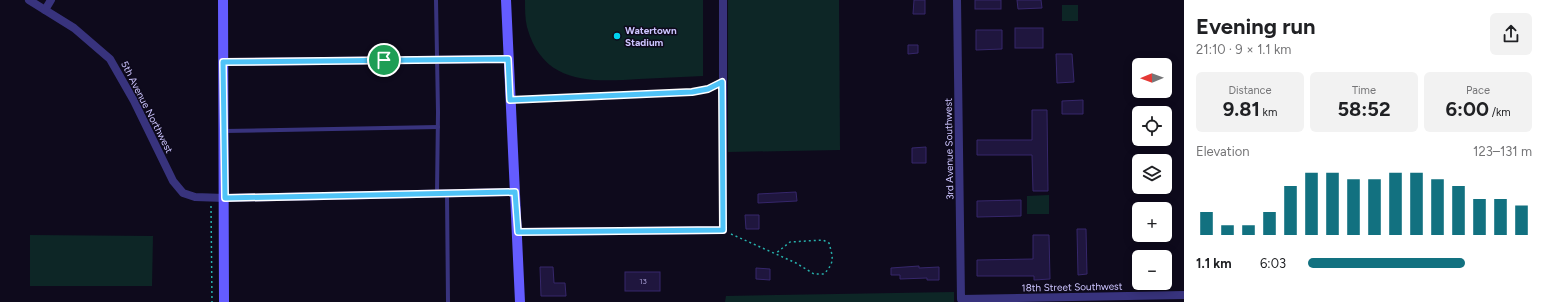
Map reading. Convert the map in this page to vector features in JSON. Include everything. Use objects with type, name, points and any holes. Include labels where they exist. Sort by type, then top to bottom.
[{"type":"street","name":"5th Avenue Northwest","points":[[29,0],[74,28],[110,59],[134,101],[173,181],[183,193],[195,197],[225,198],[515,192]]},
{"type":"street","points":[[45,10],[51,0]]},
{"type":"street","points":[[223,0],[225,198],[224,302]]},
{"type":"street","points":[[506,0],[518,232],[520,302]]},
{"type":"street","points":[[518,232],[723,230],[723,0]]},
{"type":"street","name":"3rd Avenue Southwest","points":[[957,0],[961,299]]},
{"type":"street","points":[[223,62],[508,59]]},
{"type":"street","name":"18th Street Southwest","points":[[961,299],[1175,299],[1184,295]]},
{"type":"lane","points":[[436,0],[438,127],[437,193]]},
{"type":"lane","points":[[224,131],[438,127]]},
{"type":"lane","points":[[447,193],[448,302]]},
{"type":"path","points":[[510,100],[692,92],[708,89],[722,82]]},
{"type":"path","points":[[211,197],[212,302]]},
{"type":"path","points":[[723,230],[814,274],[824,274],[832,266],[832,256],[828,243],[823,240],[790,242],[774,254]]},
{"type":"green space","name":"Watertown Stadium","points":[[525,0],[703,0],[703,76],[604,80],[571,76],[557,70],[544,60],[534,46],[526,24]]},
{"type":"green space","points":[[728,0],[839,0],[840,150],[728,152]]},
{"type":"green space","points":[[1062,5],[1078,5],[1078,21],[1062,21]]},
{"type":"green space","points":[[1049,195],[1049,214],[1027,214],[1027,196]]},
{"type":"green space","points":[[30,235],[153,236],[152,286],[30,286]]},
{"type":"green space","points":[[954,292],[954,302],[725,302],[726,296]]},
{"type":"building","points":[[914,0],[925,0],[925,14],[913,14]]},
{"type":"building","points":[[975,0],[1001,0],[1001,9],[975,9]]},
{"type":"building","points":[[1017,0],[1041,0],[1042,8],[1018,9]]},
{"type":"building","points":[[1015,28],[1043,28],[1043,48],[1015,48]]},
{"type":"building","points":[[976,30],[1002,30],[1002,49],[976,50]]},
{"type":"building","points":[[908,45],[918,45],[918,53],[908,54]]},
{"type":"building","points":[[1056,54],[1072,54],[1074,82],[1057,83]]},
{"type":"building","points":[[1083,100],[1083,114],[1062,114],[1062,101]]},
{"type":"building","points":[[1032,110],[1047,110],[1048,191],[1033,191],[1032,155],[977,155],[977,140],[1032,140]]},
{"type":"building","points":[[926,147],[926,163],[912,163],[912,148]]},
{"type":"building","points":[[796,192],[797,201],[758,203],[758,194]]},
{"type":"building","points":[[1021,200],[1021,216],[977,217],[977,201]]},
{"type":"building","points":[[745,215],[759,215],[759,229],[746,229]]},
{"type":"building","points":[[1077,229],[1086,229],[1087,274],[1078,275]]},
{"type":"building","points":[[1033,235],[1049,235],[1050,279],[1034,280],[1034,276],[977,276],[977,260],[1033,259]]},
{"type":"building","points":[[919,266],[919,268],[939,267],[939,280],[927,280],[927,278],[900,279],[900,275],[891,275],[891,268]]},
{"type":"building","points":[[540,267],[553,267],[554,283],[565,283],[566,296],[541,296]]},
{"type":"building","points":[[756,268],[770,269],[770,280],[756,279]]},
{"type":"building","points":[[625,272],[660,272],[660,291],[625,291]]},
{"type":"place","name":"Watertown Stadium","points":[[617,36]]},
{"type":"route","points":[[508,59],[510,100],[692,92],[708,89],[722,82],[723,230],[518,232],[515,192],[225,198],[223,62],[384,60],[508,59]]}]
